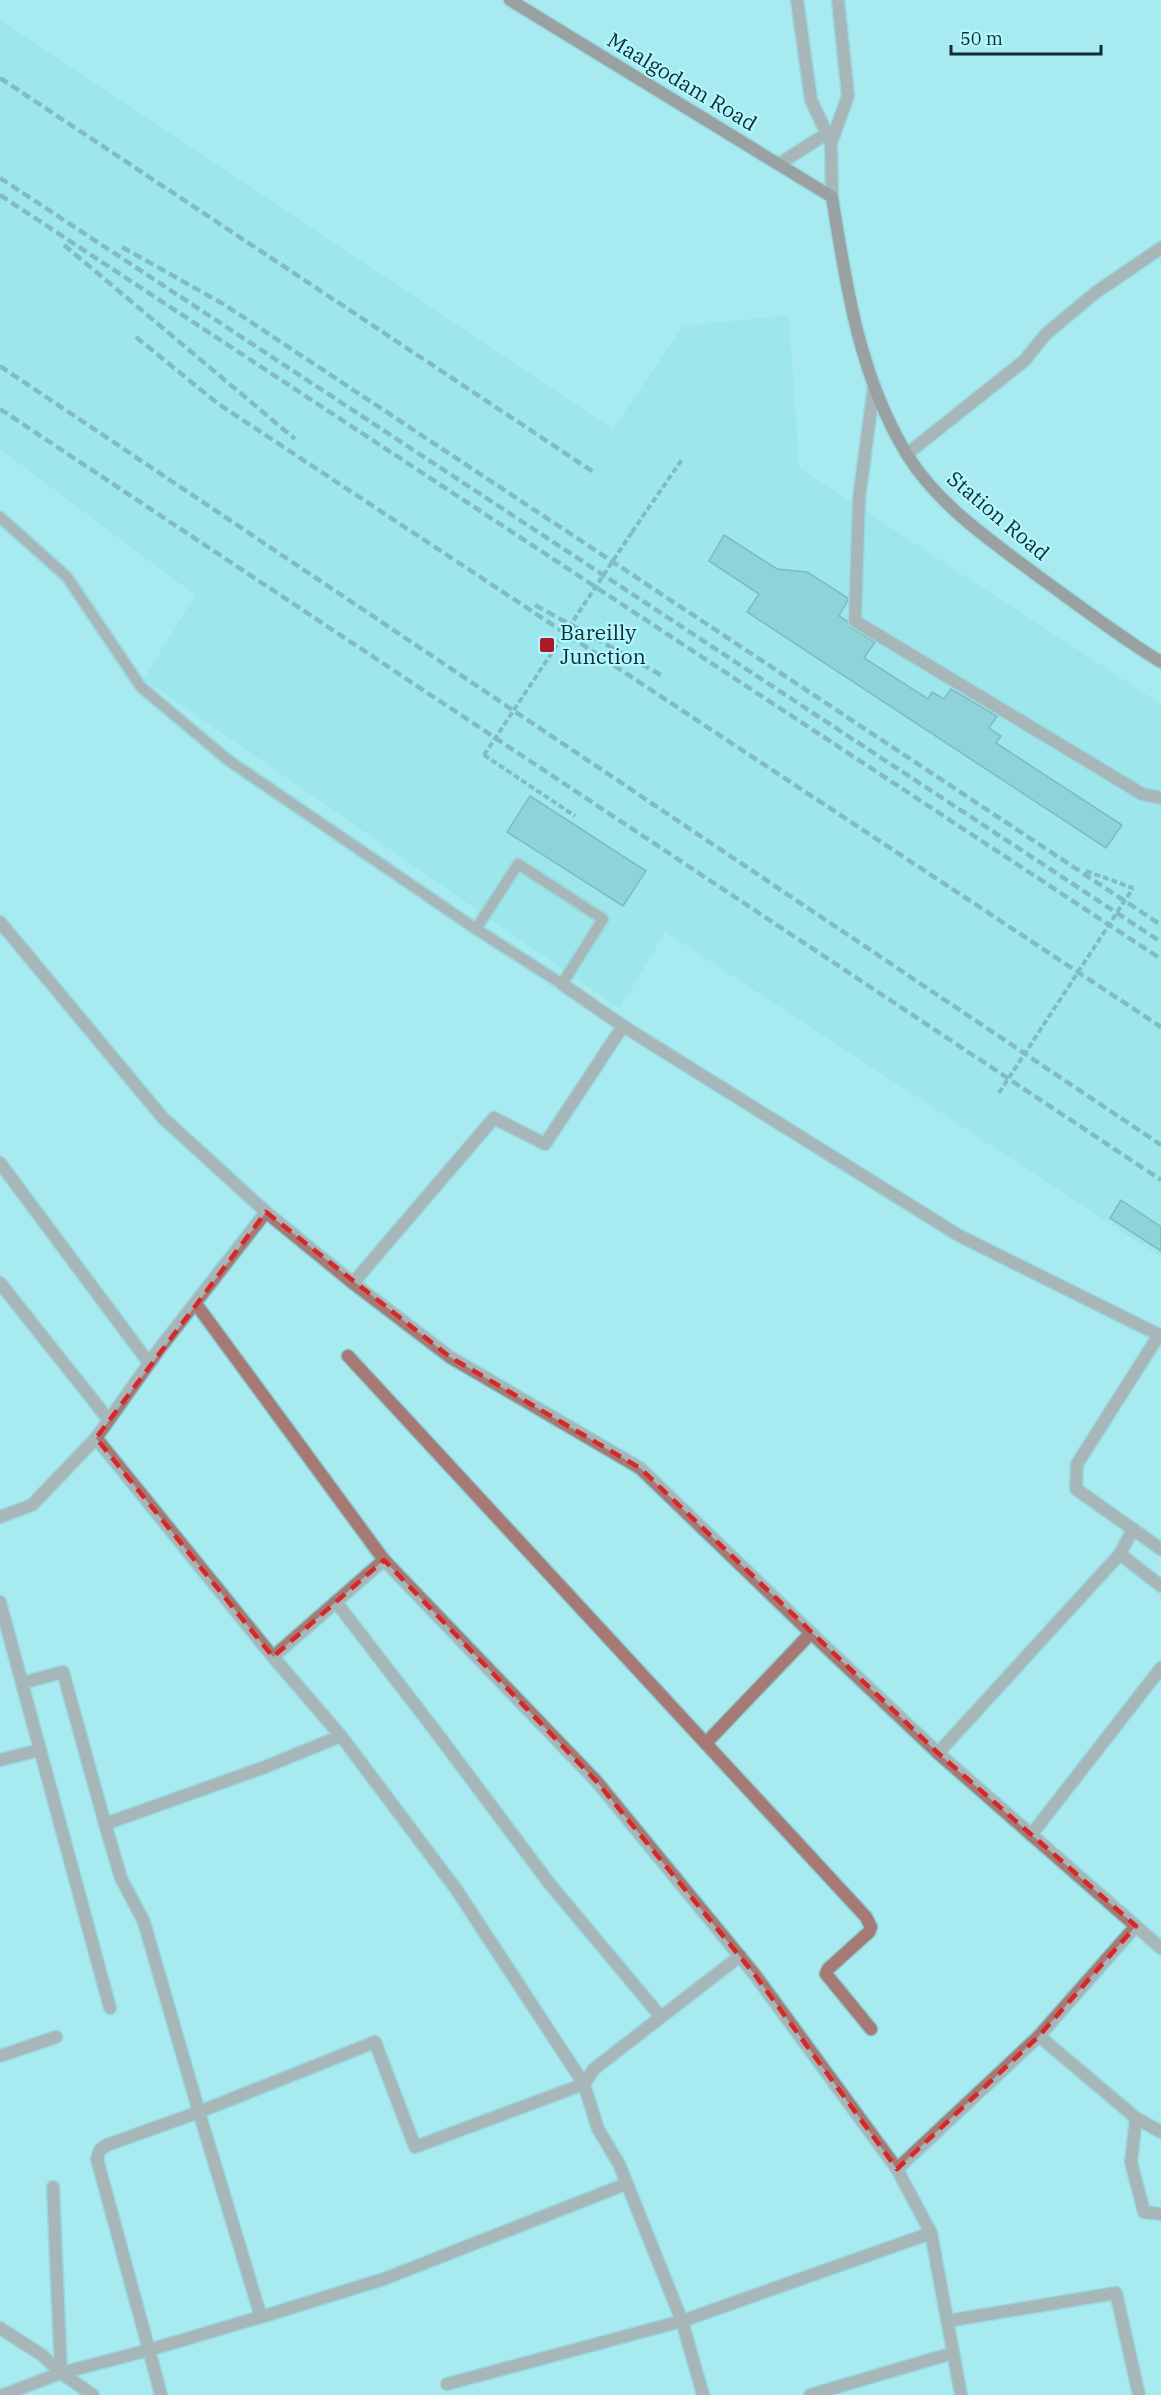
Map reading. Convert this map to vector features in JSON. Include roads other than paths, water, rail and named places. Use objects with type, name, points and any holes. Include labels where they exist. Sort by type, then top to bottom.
[{"type":"main road","name":"Maalgodam Road","points":[[510,0],[832,197]]},
{"type":"main road","name":"Station Road","points":[[832,197],[849,294],[862,351],[885,414],[907,454],[927,483],[972,526],[1116,632],[1161,662]]},
{"type":"street","name":"Station Road","points":[[797,0],[811,100],[828,138],[832,197]]},
{"type":"street","name":"Station Road","points":[[828,138],[848,96],[838,0]]},
{"type":"street","points":[[779,164],[828,138]]},
{"type":"street","points":[[907,454],[1024,361],[1046,334],[1095,293],[1161,248]]},
{"type":"street","points":[[874,386],[859,499],[855,621],[1142,794],[1161,798]]},
{"type":"street","points":[[0,922],[163,1119],[266,1212],[353,1283],[450,1357],[640,1468],[938,1753],[1161,1948]]},
{"type":"street","points":[[562,984],[623,1026],[958,1235],[1160,1336],[1077,1464],[1076,1489],[1161,1549]]},
{"type":"street","points":[[353,1283],[494,1118],[545,1144],[623,1026]]},
{"type":"street","points":[[0,1163],[149,1364]]},
{"type":"street","points":[[0,1516],[32,1505],[96,1438],[149,1364],[266,1212]]},
{"type":"street","points":[[0,1282],[108,1419]]},
{"type":"street","points":[[196,1304],[384,1560],[597,1782],[740,1956],[897,2169],[931,2233],[961,2395]]},
{"type":"street","points":[[348,1356],[869,1922],[871,1927],[866,1936],[828,1969],[826,1974],[871,2029]]},
{"type":"street","points":[[96,1438],[273,1657],[341,1736],[456,1888],[584,2084],[598,2129],[620,2164],[682,2321],[703,2395]]},
{"type":"street","points":[[938,1753],[1120,1554],[1132,1529]]},
{"type":"street","points":[[1120,1554],[1161,1586]]},
{"type":"street","points":[[273,1657],[384,1560]]},
{"type":"street","points":[[0,1602],[110,2008]]},
{"type":"street","points":[[336,1602],[549,1884],[661,2017]]},
{"type":"street","points":[[706,1743],[810,1633]]},
{"type":"street","points":[[1031,1835],[1161,1668]]},
{"type":"street","points":[[22,1683],[63,1672],[120,1878],[144,1922],[261,2317],[264,2316]]},
{"type":"street","points":[[105,1824],[265,1767],[341,1736]]},
{"type":"street","points":[[0,1761],[40,1749]]},
{"type":"street","points":[[897,2169],[1039,2036],[1136,1926]]},
{"type":"street","points":[[161,2395],[97,2159],[100,2150],[107,2145],[199,2112],[375,2042],[415,2147],[584,2084],[594,2069],[740,1956]]},
{"type":"street","points":[[1039,2036],[1136,2118],[1161,2132]]},
{"type":"street","points":[[0,2056],[57,2037]]},
{"type":"street","points":[[1136,2118],[1131,2162],[1144,2212],[1161,2214]]},
{"type":"street","points":[[3,2395],[61,2373],[149,2350],[384,2279],[626,2184]]},
{"type":"street","points":[[52,2187],[61,2373]]},
{"type":"street","points":[[447,2384],[682,2321],[931,2233]]},
{"type":"street","points":[[947,2321],[1116,2293],[1139,2395]]},
{"type":"street","points":[[0,2328],[42,2355],[61,2373],[93,2395]]},
{"type":"street","points":[[810,2395],[953,2353]]},
{"type":"lane","points":[[0,518],[67,577],[141,687],[228,760],[476,929],[562,984],[603,919],[518,864],[476,929]]},
{"type":"railway","points":[[0,78],[595,473]]},
{"type":"railway","points":[[0,178],[1161,942]]},
{"type":"railway","points":[[0,195],[1161,959]]},
{"type":"railway","points":[[64,245],[295,439]]},
{"type":"railway","points":[[122,247],[225,305],[1161,925]]},
{"type":"railway","points":[[136,337],[217,403],[1161,1027]]},
{"type":"railway","points":[[0,366],[1161,1145]]},
{"type":"railway","points":[[0,409],[1161,1180]]},
{"type":"railway","points":[[535,605],[661,675]]},
{"type":"place","name":"Bareilly Junction","points":[[547,645]]}]
